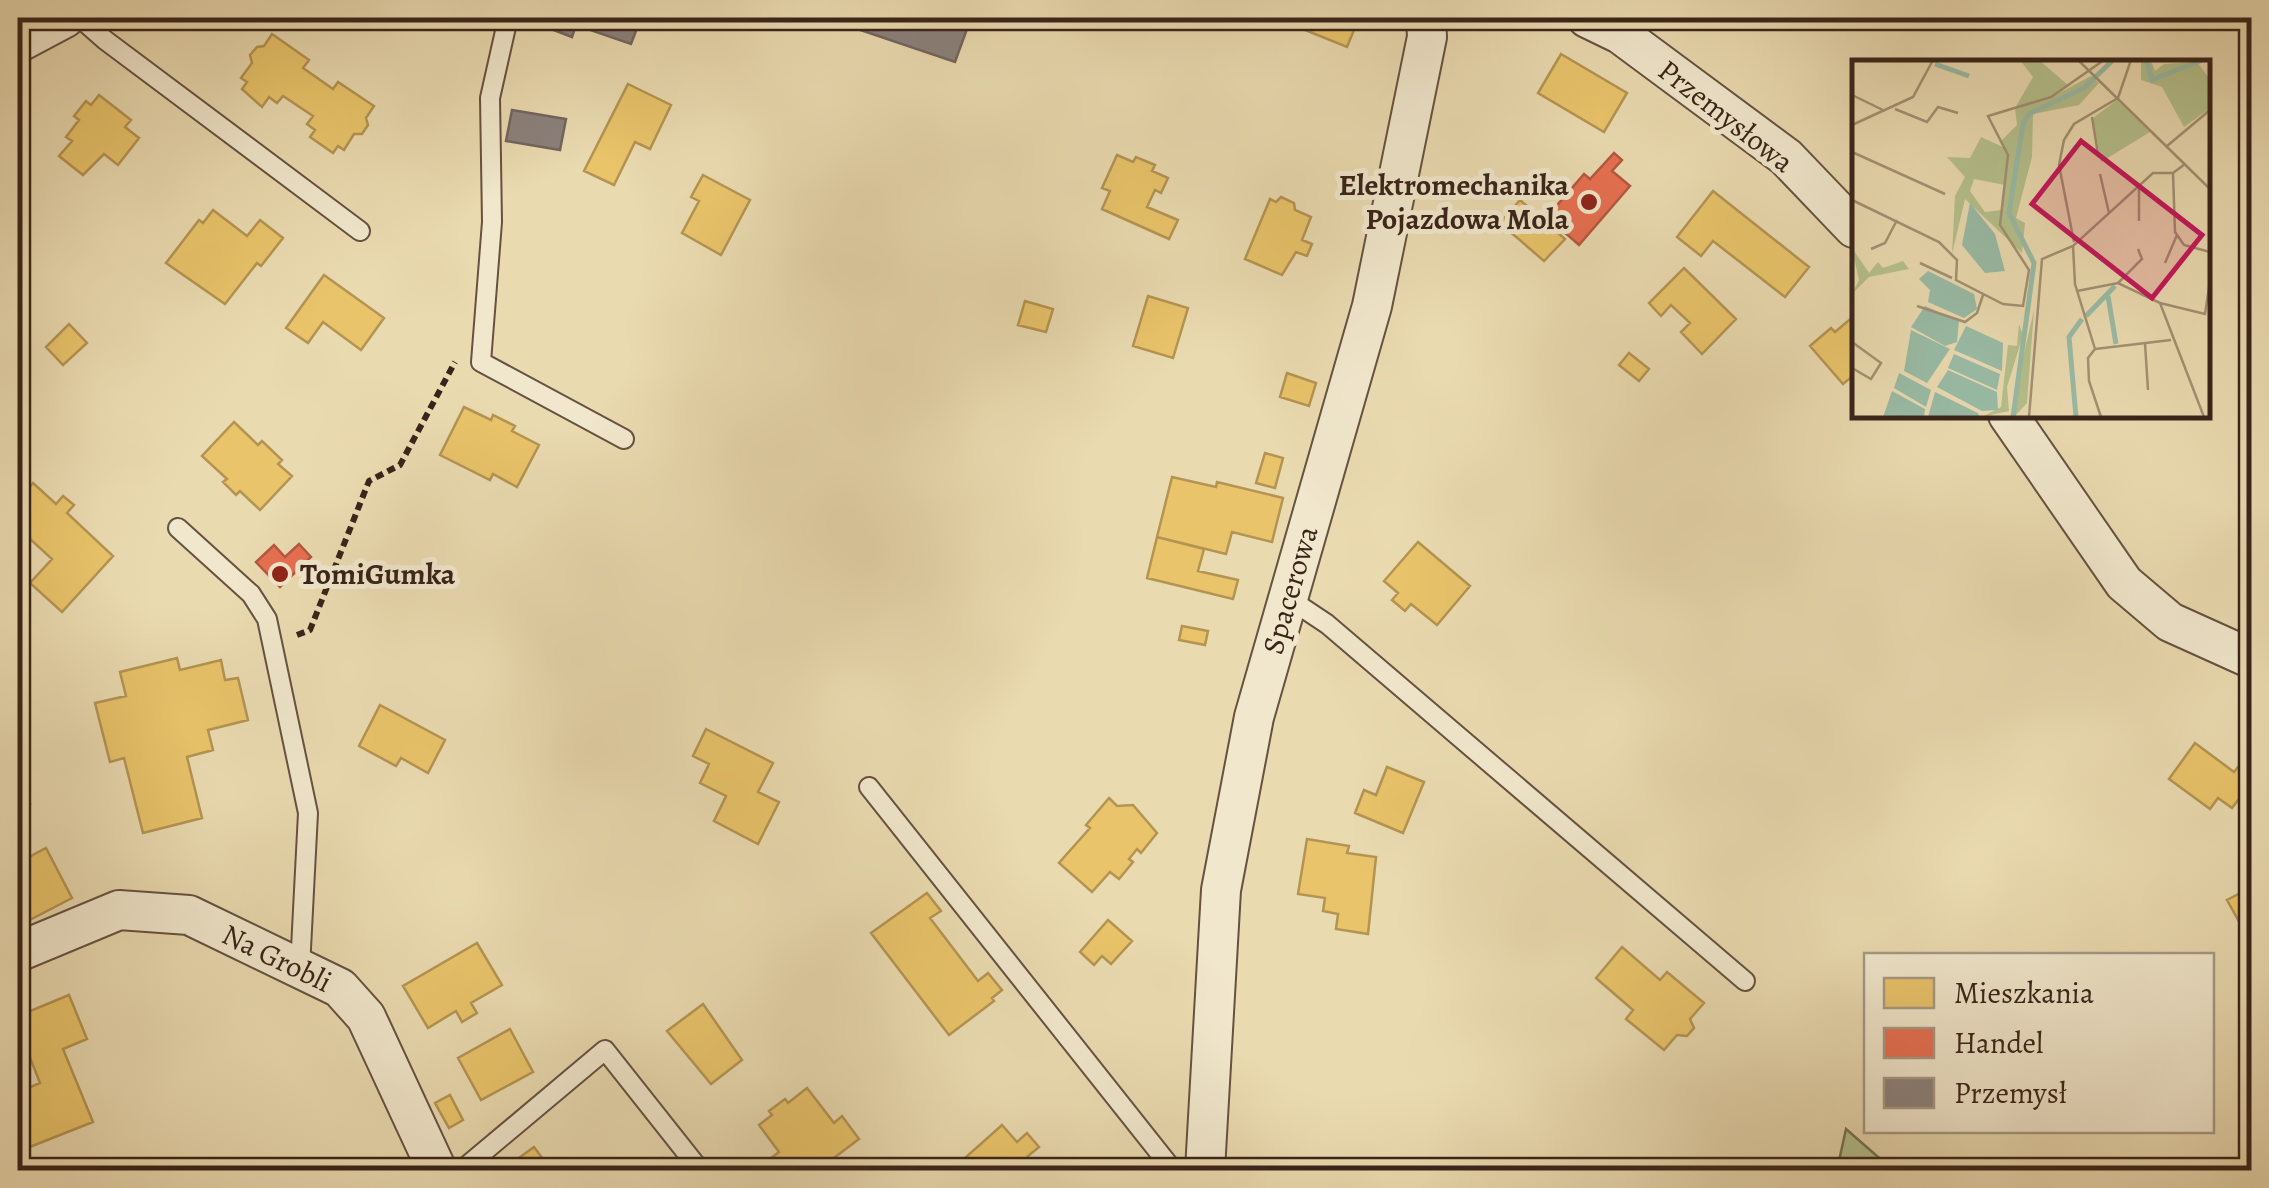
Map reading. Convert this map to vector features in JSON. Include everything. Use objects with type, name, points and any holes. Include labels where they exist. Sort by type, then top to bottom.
[{"type":"street","points":[[18,42],[65,18]]},
{"type":"street","name":"Spacerowa","points":[[1206,1170],[1221,890],[1254,716],[1372,306],[1427,37],[1426,18]]},
{"type":"street","name":"Przemysłowa","points":[[1587,18],[1620,34],[1786,157],[1852,226]]},
{"type":"street","points":[[2010,418],[2124,583],[2170,622],[2252,659]]},
{"type":"street","name":"Na Grobli","points":[[18,952],[119,910],[190,915],[340,988],[366,1017],[436,1170]]},
{"type":"lane","points":[[80,18],[360,232]]},
{"type":"lane","points":[[508,18],[490,98],[492,222],[481,362],[624,439]]},
{"type":"lane","points":[[178,528],[251,594],[266,619],[308,813],[300,968]]},
{"type":"lane","points":[[1288,598],[1327,624],[1745,980]]},
{"type":"lane","points":[[870,787],[1173,1170]]},
{"type":"lane","points":[[462,1170],[605,1050],[700,1170]]},
{"type":"path","points":[[272,644],[310,630],[369,481],[400,465],[452,362],[481,362]]},
{"type":"green space","points":[[1846,1129],[1893,1170],[1837,1170]]},
{"type":"building: Mieszkania","points":[[1298,18],[1359,18],[1347,47],[1295,26]]},
{"type":"building: Mieszkania","points":[[272,34],[309,60],[303,68],[333,89],[338,82],[374,106],[362,134],[354,134],[344,150],[338,146],[333,153],[310,137],[315,130],[307,124],[313,116],[283,96],[277,103],[269,97],[262,107],[242,89],[247,82],[241,78],[252,63],[250,55],[264,46]]},
{"type":"building: Mieszkania","points":[[1561,54],[1627,93],[1604,132],[1538,93]]},
{"type":"building: Mieszkania","points":[[628,84],[671,105],[650,149],[635,142],[614,185],[584,171]]},
{"type":"building: Mieszkania","points":[[99,95],[131,120],[125,127],[139,138],[118,165],[104,154],[83,175],[59,156],[72,141],[66,137],[79,120],[74,116],[86,101],[91,105]]},
{"type":"building: Mieszkania","points":[[1117,155],[1155,165],[1152,171],[1168,178],[1161,193],[1155,190],[1147,207],[1178,220],[1169,239],[1102,209],[1110,191],[1102,188]]},
{"type":"building: Mieszkania","points":[[703,175],[750,200],[721,255],[682,233],[699,201],[691,197]]},
{"type":"building: Mieszkania","points":[[1713,191],[1809,267],[1785,297],[1713,241],[1701,256],[1677,237]]},
{"type":"building: Mieszkania","points":[[1281,197],[1294,203],[1295,210],[1311,217],[1302,240],[1312,244],[1307,256],[1296,252],[1282,275],[1245,259],[1270,199],[1276,202]]},
{"type":"building: Mieszkania","points":[[1520,200],[1565,239],[1544,261],[1500,223]]},
{"type":"building: Mieszkania","points":[[213,210],[247,236],[260,220],[283,238],[261,266],[257,263],[225,304],[166,263],[199,220],[203,223]]},
{"type":"building: Mieszkania","points":[[1684,268],[1736,319],[1702,354],[1681,332],[1690,323],[1671,305],[1661,316],[1649,303]]},
{"type":"building: Mieszkania","points":[[324,275],[384,318],[361,350],[323,322],[308,343],[286,328]]},
{"type":"building: Mieszkania","points":[[1148,296],[1188,308],[1173,358],[1133,346]]},
{"type":"building: Mieszkania","points":[[1025,301],[1053,309],[1046,332],[1018,325]]},
{"type":"building: Mieszkania","points":[[1852,318],[1852,377],[1843,384],[1810,346],[1831,328],[1835,332]]},
{"type":"building: Mieszkania","points":[[69,324],[87,343],[63,365],[46,347]]},
{"type":"building: Mieszkania","points":[[1629,353],[1649,369],[1639,381],[1619,365]]},
{"type":"building: Mieszkania","points":[[1287,373],[1316,383],[1309,406],[1280,397]]},
{"type":"building: Mieszkania","points":[[464,407],[515,426],[512,431],[539,445],[517,487],[493,474],[490,480],[440,455]]},
{"type":"building: Mieszkania","points":[[234,422],[258,445],[262,441],[292,476],[260,510],[240,491],[236,495],[223,482],[227,479],[202,456]]},
{"type":"building: Mieszkania","points":[[1265,453],[1283,458],[1275,488],[1256,483]]},
{"type":"building: Mieszkania","points":[[1172,477],[1216,487],[1217,482],[1283,498],[1272,542],[1232,532],[1226,554],[1157,537]]},
{"type":"building: Mieszkania","points":[[33,483],[56,504],[63,496],[74,505],[67,513],[113,556],[62,612],[30,583],[52,559],[18,528],[18,500]]},
{"type":"building: Mieszkania","points":[[1157,537],[1204,549],[1198,571],[1238,580],[1233,599],[1147,578]]},
{"type":"building: Mieszkania","points":[[1418,542],[1470,586],[1437,625],[1411,604],[1405,611],[1392,600],[1398,593],[1384,581]]},
{"type":"building: Mieszkania","points":[[1182,626],[1208,631],[1205,645],[1179,640]]},
{"type":"building: Mieszkania","points":[[177,658],[180,670],[221,660],[225,680],[238,678],[248,720],[208,730],[213,750],[187,757],[202,818],[143,833],[124,758],[110,762],[95,703],[126,696],[120,672]]},
{"type":"building: Mieszkania","points":[[380,705],[445,740],[428,773],[401,758],[396,766],[359,746]]},
{"type":"building: Mieszkania","points":[[706,729],[773,763],[758,792],[779,802],[758,844],[714,821],[726,796],[700,783],[709,764],[693,756]]},
{"type":"building: Mieszkania","points":[[2195,743],[2234,772],[2238,767],[2252,777],[2232,808],[2218,798],[2210,809],[2169,779]]},
{"type":"building: Mieszkania","points":[[1387,767],[1424,782],[1403,833],[1355,813],[1364,790],[1376,795]]},
{"type":"building: Mieszkania","points":[[18,789],[30,804],[18,814]]},
{"type":"building: Mieszkania","points":[[1109,798],[1117,806],[1133,805],[1157,833],[1141,853],[1137,849],[1129,859],[1133,862],[1119,879],[1110,872],[1092,892],[1059,863],[1090,828],[1086,825]]},
{"type":"building: Mieszkania","points":[[1307,839],[1349,846],[1347,853],[1376,857],[1368,934],[1336,929],[1338,914],[1323,911],[1325,898],[1298,894]]},
{"type":"building: Mieszkania","points":[[46,848],[72,898],[20,925],[18,863]]},
{"type":"building: Mieszkania","points":[[2252,887],[2252,945],[2227,900]]},
{"type":"building: Mieszkania","points":[[927,893],[941,911],[930,918],[978,981],[988,973],[1002,990],[992,998],[994,1001],[949,1035],[871,933]]},
{"type":"building: Mieszkania","points":[[1108,920],[1132,941],[1111,964],[1102,956],[1094,965],[1080,952]]},
{"type":"building: Mieszkania","points":[[477,943],[502,985],[471,1003],[477,1013],[462,1022],[456,1011],[428,1028],[403,986]]},
{"type":"building: Mieszkania","points":[[1622,947],[1660,980],[1667,972],[1704,1003],[1690,1019],[1694,1028],[1687,1036],[1677,1035],[1664,1050],[1626,1019],[1633,1010],[1596,978]]},
{"type":"building: Mieszkania","points":[[69,995],[87,1039],[63,1049],[93,1122],[22,1150],[18,1139],[18,1092],[40,1083],[18,1027],[18,1016]]},
{"type":"building: Mieszkania","points":[[703,1004],[742,1060],[711,1084],[667,1031]]},
{"type":"building: Mieszkania","points":[[510,1029],[533,1072],[481,1100],[458,1058]]},
{"type":"building: Mieszkania","points":[[807,1088],[834,1123],[842,1116],[859,1139],[818,1170],[772,1170],[766,1162],[779,1152],[759,1125],[772,1115],[769,1111]]},
{"type":"building: Mieszkania","points":[[450,1095],[463,1120],[449,1128],[435,1103]]},
{"type":"building: Mieszkania","points":[[1002,1125],[1017,1142],[1027,1133],[1039,1147],[1028,1156],[1041,1170],[978,1170],[966,1157]]},
{"type":"building: Mieszkania","points":[[534,1147],[551,1170],[502,1170]]},
{"type":"building: Mieszkania","points":[[662,1158],[672,1170],[649,1168]]},
{"type":"building: Mieszkania","points":[[625,1159],[635,1170],[610,1170]]},
{"type":"building: Handel","name":"Elektromechanika Pojazdowa Mola","points":[[1614,153],[1622,160],[1612,171],[1630,186],[1579,245],[1547,217],[1584,174],[1590,179]]},
{"type":"building: Handel","name":"TomiGumka","points":[[299,544],[311,557],[280,587],[256,562],[274,545],[285,557]]},
{"type":"building: Przemysł","points":[[552,18],[641,18],[631,44],[576,25],[572,37],[551,29],[555,19]]},
{"type":"building: Przemysł","points":[[825,18],[971,18],[955,62]]},
{"type":"building: Przemysł","points":[[512,110],[566,119],[560,150],[506,141]]},
{"type":"place","name":"Elektromechanika Pojazdowa Mola","points":[[1589,202]]},
{"type":"place","name":"TomiGumka","points":[[280,574]]}]
